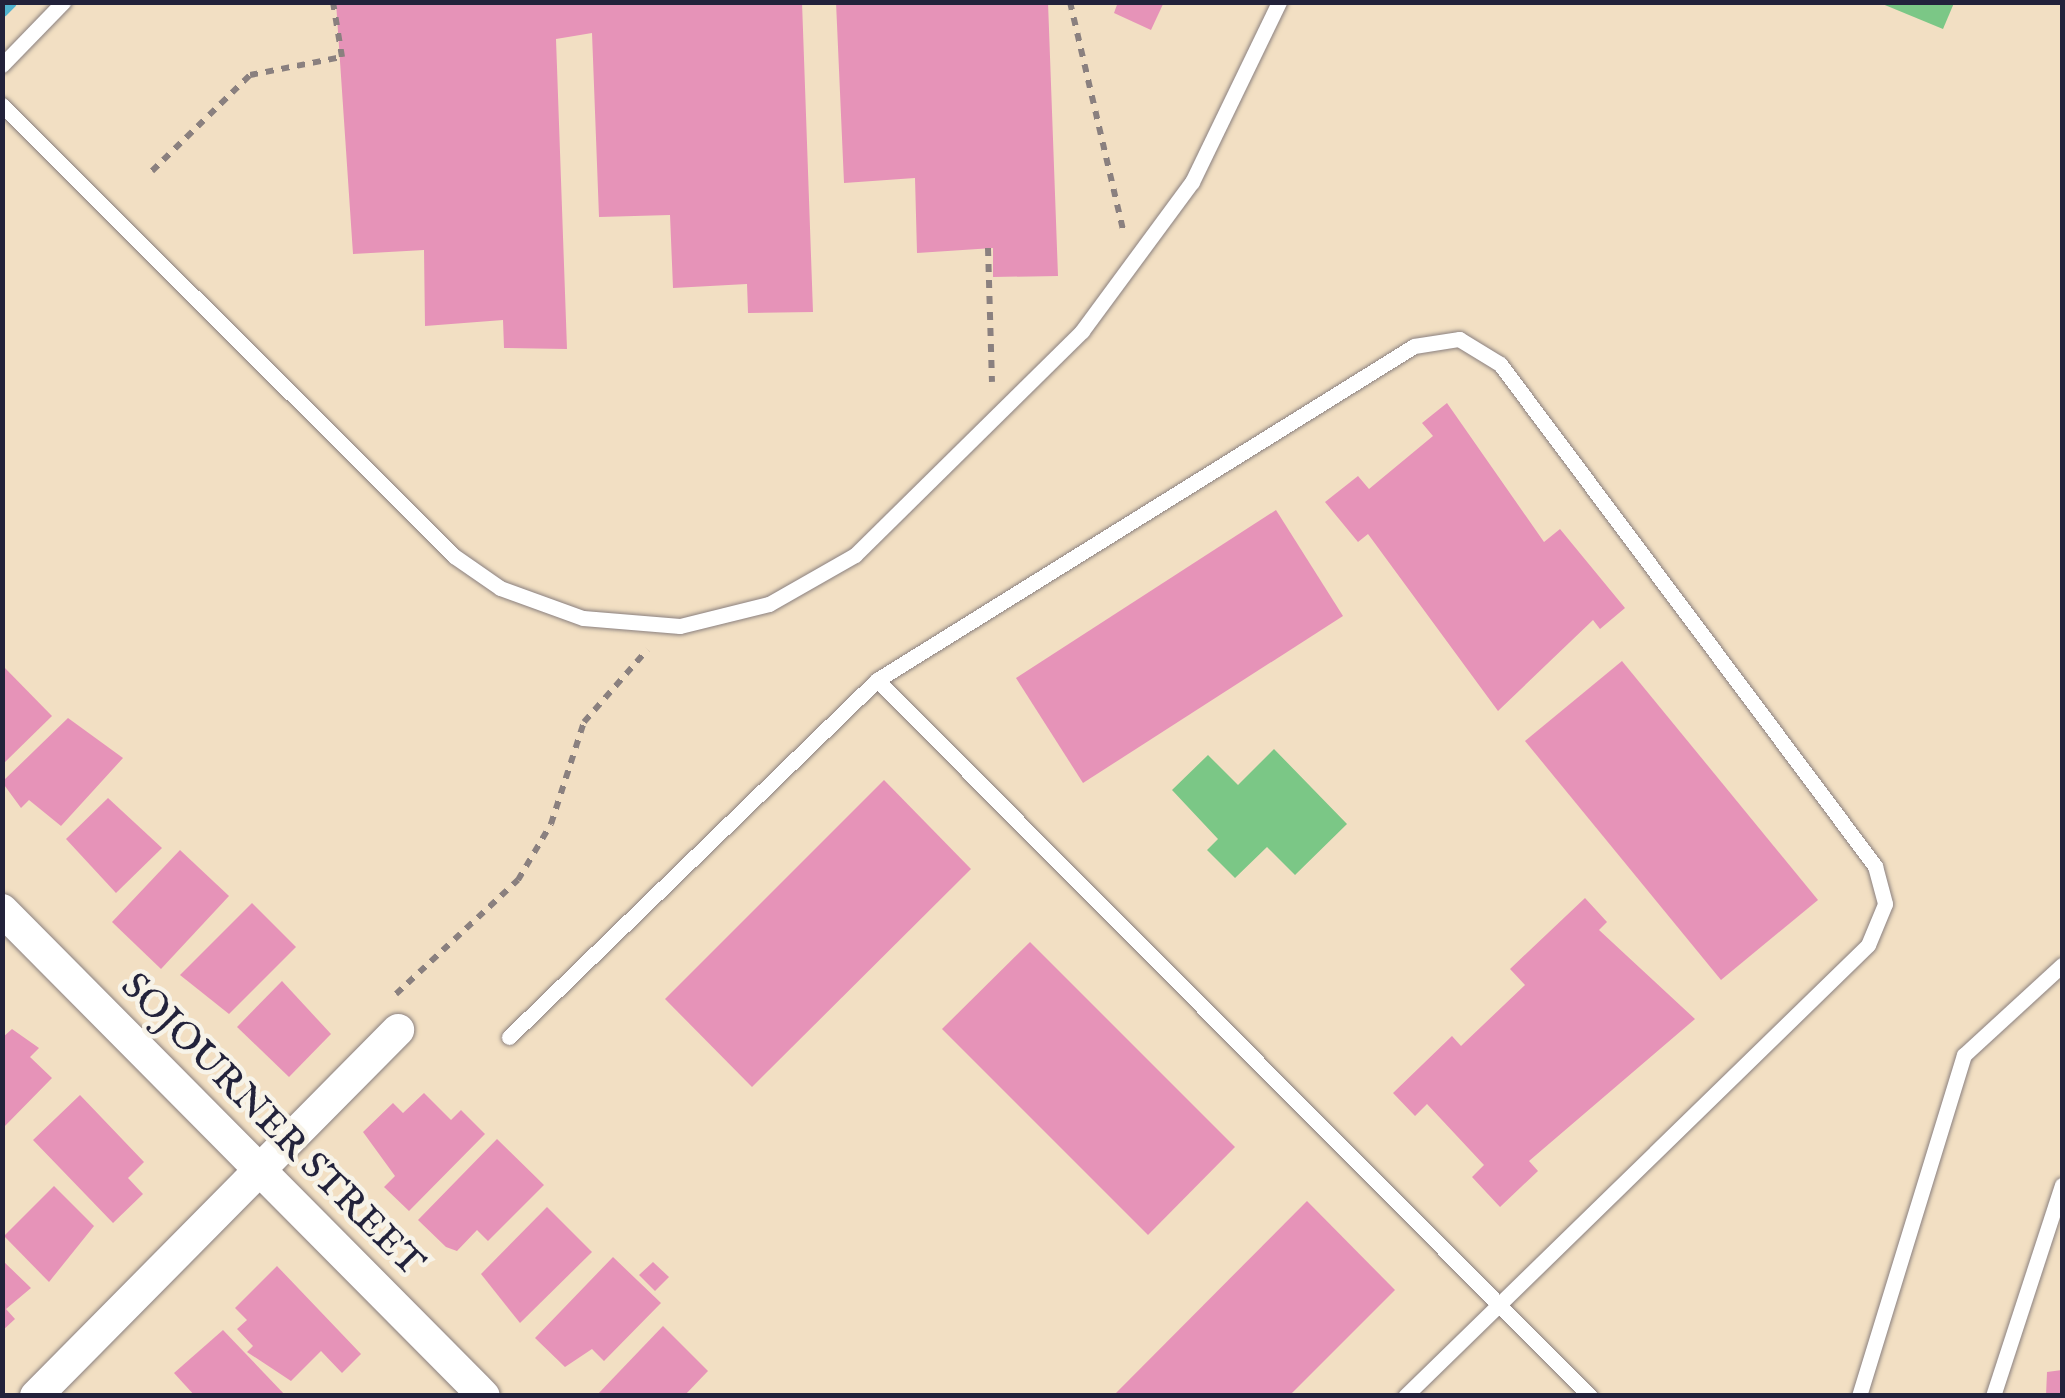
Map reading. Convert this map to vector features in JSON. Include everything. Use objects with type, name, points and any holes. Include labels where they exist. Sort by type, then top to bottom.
[{"type":"street","name":"SOJOURNER STREET","points":[[2,910],[484,1396]]},
{"type":"street","points":[[36,1396],[398,1030]]},
{"type":"lane","points":[[2,65],[63,2]]},
{"type":"lane","points":[[2,105],[454,556],[500,588],[582,618],[680,626],[770,604],[842,564],[1002,411],[1133,270],[1192,182],[1279,2]]},
{"type":"lane","points":[[510,1037],[877,680],[1414,346],[1459,339],[1500,364],[1876,866],[1885,904],[1868,945],[1406,1396]]},
{"type":"lane","points":[[877,680],[1590,1396]]},
{"type":"lane","points":[[1859,1396],[1964,1056],[2062,965]]},
{"type":"lane","points":[[1993,1396],[2062,1185]]},
{"type":"path","points":[[152,172],[250,75],[342,58],[334,2]]},
{"type":"path","points":[[1070,2],[1133,270]]},
{"type":"path","points":[[988,248],[992,387],[1002,411]]},
{"type":"path","points":[[396,994],[518,880],[551,824],[584,722],[635,658],[680,626]]},
{"type":"green space","points":[[1880,3],[1954,3],[1943,29]]},
{"type":"green space","points":[[1274,749],[1347,824],[1295,875],[1267,847],[1235,878],[1207,850],[1218,839],[1172,790],[1208,755],[1238,785]]},
{"type":"building","points":[[336,2],[802,2],[813,312],[748,313],[747,284],[673,288],[670,215],[599,217],[592,33],[556,39],[567,349],[504,348],[503,320],[425,326],[424,250],[353,254]]},
{"type":"building","points":[[836,2],[1048,2],[1058,276],[993,277],[993,248],[917,253],[915,178],[844,183]]},
{"type":"building","points":[[1118,2],[1164,2],[1151,30],[1114,13]]},
{"type":"building","points":[[1447,403],[1544,542],[1560,529],[1625,608],[1600,629],[1593,620],[1498,711],[1368,534],[1358,542],[1325,502],[1358,476],[1369,489],[1433,436],[1422,423]]},
{"type":"building","points":[[1276,510],[1343,616],[1083,783],[1016,678]]},
{"type":"building","points":[[1622,661],[1818,900],[1721,980],[1525,741]]},
{"type":"building","points":[[2,665],[52,716],[2,765]]},
{"type":"building","points":[[68,718],[123,758],[61,826],[29,800],[21,808],[2,782]]},
{"type":"building","points":[[884,780],[971,869],[752,1087],[665,999]]},
{"type":"building","points":[[108,798],[162,848],[116,893],[66,839]]},
{"type":"building","points":[[180,850],[229,896],[161,969],[112,922]]},
{"type":"building","points":[[1585,898],[1607,922],[1599,930],[1695,1019],[1529,1161],[1538,1171],[1500,1207],[1472,1177],[1484,1165],[1427,1104],[1415,1116],[1393,1093],[1452,1036],[1461,1046],[1525,985],[1510,969]]},
{"type":"building","points":[[252,903],[296,947],[229,1014],[180,975]]},
{"type":"building","points":[[1030,942],[1235,1147],[1148,1235],[942,1029]]},
{"type":"building","points":[[282,981],[331,1034],[289,1077],[237,1027]]},
{"type":"building","points":[[12,1029],[39,1048],[30,1057],[52,1078],[2,1129],[2,1038]]},
{"type":"building","points":[[424,1093],[451,1120],[461,1110],[485,1134],[409,1211],[384,1187],[395,1176],[363,1132],[393,1103],[403,1113]]},
{"type":"building","points":[[80,1095],[144,1162],[128,1178],[143,1194],[113,1223],[33,1140]]},
{"type":"building","points":[[497,1139],[544,1185],[488,1241],[477,1230],[457,1251],[446,1247],[418,1220]]},
{"type":"building","points":[[54,1186],[94,1226],[49,1282],[4,1236]]},
{"type":"building","points":[[1307,1201],[1395,1290],[1289,1396],[1113,1396]]},
{"type":"building","points":[[547,1207],[592,1252],[520,1323],[481,1274]]},
{"type":"building","points":[[613,1257],[661,1303],[604,1361],[592,1349],[565,1367],[535,1338]]},
{"type":"building","points":[[2,1260],[31,1288],[6,1309],[15,1319],[2,1331]]},
{"type":"building","points":[[653,1262],[669,1277],[655,1291],[639,1275]]},
{"type":"building","points":[[277,1266],[361,1354],[342,1373],[321,1351],[291,1381],[247,1352],[253,1346],[237,1329],[247,1320],[235,1308]]},
{"type":"building","points":[[663,1326],[708,1371],[684,1396],[596,1396]]},
{"type":"building","points":[[223,1330],[286,1396],[195,1396],[174,1373]]},
{"type":"building","points":[[2062,1370],[2062,1396],[2046,1396],[2047,1372]]},
{"type":"waterway","points":[[2,11],[11,2]]}]
